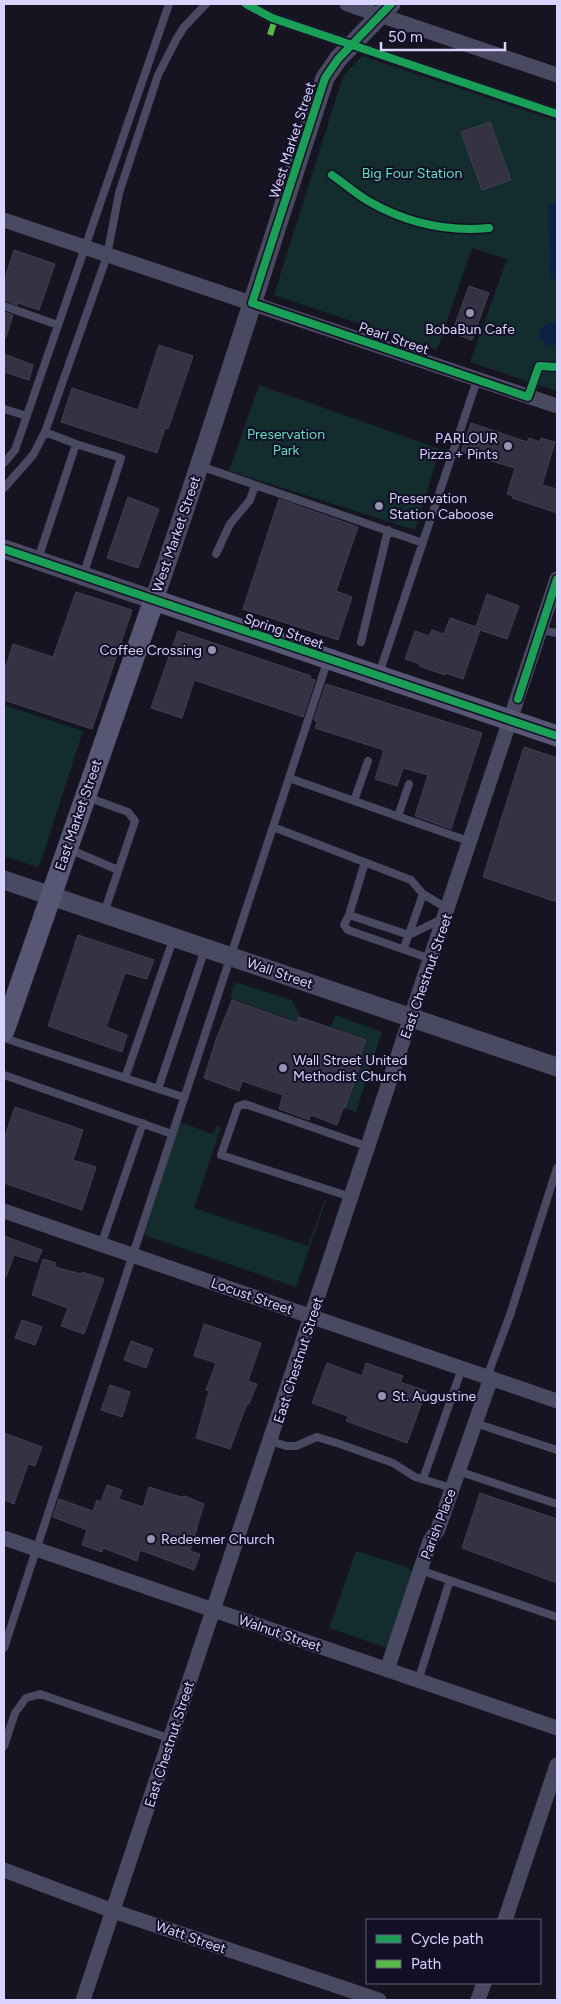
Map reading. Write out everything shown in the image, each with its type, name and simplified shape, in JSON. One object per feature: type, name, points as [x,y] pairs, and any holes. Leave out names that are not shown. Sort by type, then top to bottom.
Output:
[{"type":"main road","name":"Spring Street","points":[[154,600],[557,736]]},
{"type":"main road","name":"East Market Street","points":[[4,1031],[154,600]]},
{"type":"street","points":[[246,4],[272,18],[557,114]]},
{"type":"street","points":[[347,4],[385,9],[557,75]]},
{"type":"street","name":"West Market Street","points":[[154,600],[200,466],[325,78],[338,59],[385,9]]},
{"type":"street","name":"Pearl Street","points":[[4,220],[557,406]]},
{"type":"street","points":[[528,397],[539,366],[557,367]]},
{"type":"street","name":"Spring Street","points":[[4,549],[154,600]]},
{"type":"street","name":"East Chestnut Street","points":[[83,2000],[556,585]]},
{"type":"street","name":"Wall Street","points":[[4,880],[557,1066]]},
{"type":"street","name":"Locust Street","points":[[4,1211],[557,1401]]},
{"type":"street","name":"Parish Place","points":[[387,1670],[430,1541],[438,1529],[489,1378]]},
{"type":"street","name":"Walnut Street","points":[[4,1538],[557,1728]]},
{"type":"street","points":[[505,1919],[557,1765]]},
{"type":"street","name":"Watt Street","points":[[4,1870],[113,1910],[380,2000]]},
{"type":"street","points":[[478,2000],[484,1984]]},
{"type":"lane","points":[[4,463],[15,450],[169,4]]},
{"type":"lane","points":[[4,488],[33,456],[45,432],[107,256],[119,192],[158,75],[176,38],[206,4]]},
{"type":"lane","points":[[4,306],[58,325]]},
{"type":"lane","points":[[378,676],[477,380]]},
{"type":"lane","points":[[4,408],[26,416]]},
{"type":"lane","points":[[45,432],[121,458],[83,576]]},
{"type":"lane","points":[[38,561],[76,444]]},
{"type":"lane","points":[[200,466],[423,543]]},
{"type":"lane","points":[[216,554],[230,524],[250,500],[255,485]]},
{"type":"lane","points":[[362,642],[388,530]]},
{"type":"lane","points":[[540,630],[557,633]]},
{"type":"lane","points":[[4,1648],[328,659]]},
{"type":"lane","points":[[354,801],[368,761]]},
{"type":"lane","points":[[289,778],[471,842]]},
{"type":"lane","points":[[398,816],[409,784]]},
{"type":"lane","points":[[85,797],[128,812],[135,821],[104,913]]},
{"type":"lane","points":[[273,827],[411,880],[423,894],[447,913],[409,935],[349,915]]},
{"type":"lane","points":[[67,848],[118,870]]},
{"type":"lane","points":[[365,862],[349,915],[344,925],[348,930],[431,959]]},
{"type":"lane","points":[[404,948],[423,894]]},
{"type":"lane","points":[[125,1078],[174,937]]},
{"type":"lane","points":[[158,1089],[205,948]]},
{"type":"lane","points":[[4,1038],[184,1098]]},
{"type":"lane","points":[[4,1075],[172,1134]]},
{"type":"lane","points":[[351,1198],[221,1155],[238,1106],[245,1104],[369,1148]]},
{"type":"lane","points":[[102,1244],[143,1124]]},
{"type":"lane","points":[[489,1378],[557,1168]]},
{"type":"lane","points":[[423,1479],[462,1368]]},
{"type":"lane","points":[[475,1423],[557,1450]]},
{"type":"lane","points":[[271,1441],[286,1446],[296,1446],[317,1438],[393,1463],[415,1477],[452,1488]]},
{"type":"lane","points":[[458,1471],[557,1504]]},
{"type":"lane","points":[[420,1570],[557,1617]]},
{"type":"lane","points":[[418,1681],[450,1580]]},
{"type":"lane","points":[[4,1746],[15,1713],[26,1698],[40,1694],[171,1739]]},
{"type":"green space","name":"Big Four Station","points":[[362,56],[557,121],[557,391],[470,362],[507,259],[472,248],[437,350],[274,295],[343,76]]},
{"type":"green space","name":"Preservation Park","points":[[259,385],[440,449],[415,530],[229,471]]},
{"type":"green space","points":[[4,705],[83,731],[40,864],[37,867],[4,856]]},
{"type":"green space","points":[[235,982],[292,1000],[300,1016],[297,1022],[230,998]]},
{"type":"green space","points":[[335,1015],[382,1032],[356,1112],[346,1108],[367,1040],[331,1027]]},
{"type":"green space","points":[[179,1122],[213,1134],[217,1125],[221,1127],[194,1208],[308,1246],[326,1200],[296,1287],[144,1235]]},
{"type":"green space","points":[[356,1551],[407,1567],[415,1573],[390,1649],[329,1628]]},
{"type":"water","points":[[548,204],[557,204],[557,279],[550,279]]},
{"type":"water","points":[[549,322],[557,323],[557,344],[551,346],[546,345],[539,337],[541,328]]},
{"type":"building","points":[[490,122],[511,180],[482,190],[461,132]]},
{"type":"building","points":[[14,250],[55,264],[39,310],[4,300],[4,281]]},
{"type":"building","name":"BobaBun Cafe","points":[[469,286],[489,293],[472,340],[452,333]]},
{"type":"building","points":[[4,312],[13,315],[6,337],[4,337]]},
{"type":"building","points":[[159,345],[193,356],[168,429],[165,428],[157,453],[61,422],[72,388],[138,410]]},
{"type":"building","points":[[4,354],[33,365],[29,380],[4,372]]},
{"type":"building","name":"PARLOUR Pizza + Pints","points":[[471,423],[527,442],[529,438],[540,442],[541,438],[555,442],[542,485],[557,489],[557,513],[512,498],[513,496],[507,494],[515,468],[461,452]]},
{"type":"building","points":[[128,497],[159,509],[138,568],[107,558]]},
{"type":"building","points":[[279,499],[358,527],[336,591],[352,597],[338,640],[243,609]]},
{"type":"building","points":[[76,592],[132,610],[92,729],[4,700],[4,672],[13,644],[53,657]]},
{"type":"building","points":[[487,594],[519,606],[507,639],[480,630],[463,679],[446,673],[445,675],[405,659],[415,631],[429,636],[432,630],[444,634],[450,618],[476,627]]},
{"type":"building","points":[[178,631],[311,676],[310,679],[315,680],[303,717],[194,680],[182,718],[151,708]]},
{"type":"building","points":[[326,684],[482,733],[451,829],[415,816],[428,775],[403,768],[397,786],[375,779],[384,750],[315,728],[317,721],[314,720]]},
{"type":"building","points":[[524,747],[557,758],[557,902],[483,877]]},
{"type":"building","points":[[78,935],[154,960],[147,979],[125,973],[106,1027],[127,1035],[122,1052],[48,1026]]},
{"type":"building","name":"Wall Street United Methodist Church","points":[[232,1000],[297,1023],[299,1017],[366,1040],[361,1056],[363,1057],[337,1125],[311,1115],[309,1120],[279,1109],[283,1095],[242,1081],[239,1091],[204,1078],[216,1040]]},
{"type":"building","points":[[15,1107],[83,1130],[73,1160],[96,1167],[82,1210],[4,1183],[4,1139]]},
{"type":"building","points":[[4,1236],[42,1250],[37,1262],[14,1255],[6,1277],[4,1277]]},
{"type":"building","points":[[43,1259],[56,1263],[55,1267],[81,1274],[82,1272],[104,1279],[84,1334],[61,1326],[68,1308],[32,1295]]},
{"type":"building","points":[[22,1320],[42,1327],[35,1345],[15,1338]]},
{"type":"building","points":[[204,1324],[261,1343],[248,1381],[257,1384],[249,1404],[247,1404],[230,1449],[196,1438],[209,1391],[206,1390],[216,1363],[194,1356]]},
{"type":"building","points":[[131,1341],[153,1349],[146,1368],[124,1360]]},
{"type":"building","points":[[327,1363],[362,1376],[366,1363],[403,1376],[400,1382],[426,1391],[407,1443],[346,1421],[348,1416],[312,1403]]},
{"type":"building","points":[[110,1385],[130,1392],[122,1417],[101,1410]]},
{"type":"building","points":[[4,1433],[42,1447],[35,1466],[28,1464],[14,1504],[4,1500]]},
{"type":"building","points":[[107,1485],[122,1490],[119,1499],[143,1507],[149,1487],[181,1497],[185,1496],[204,1504],[190,1551],[200,1554],[194,1570],[140,1550],[137,1561],[103,1548],[102,1552],[82,1545],[87,1530],[53,1517],[59,1499],[93,1511],[97,1500],[101,1502]]},
{"type":"building","points":[[480,1493],[557,1519],[557,1583],[462,1548]]},
{"type":"marked path","points":[[270,35],[275,19]]},
{"type":"cycle path","points":[[246,4],[272,18],[557,114]]},
{"type":"cycle path","points":[[391,4],[338,59],[325,78],[252,303],[528,397],[539,366],[557,367]]},
{"type":"cycle path","points":[[332,175],[370,202],[413,221],[458,229],[489,228]]},
{"type":"cycle path","points":[[4,549],[557,736]]},
{"type":"cycle path","points":[[518,699],[557,579]]},
{"type":"place","name":"BobaBun Cafe","points":[[470,313]]},
{"type":"place","name":"PARLOUR Pizza + Pints","points":[[508,446]]},
{"type":"place","name":"Preservation Station Caboose","points":[[379,506]]},
{"type":"place","name":"Coffee Crossing","points":[[212,650]]},
{"type":"place","name":"Wall Street United Methodist Church","points":[[283,1068]]},
{"type":"place","name":"St. Augustine","points":[[382,1396]]},
{"type":"place","name":"Redeemer Church","points":[[151,1539]]}]
